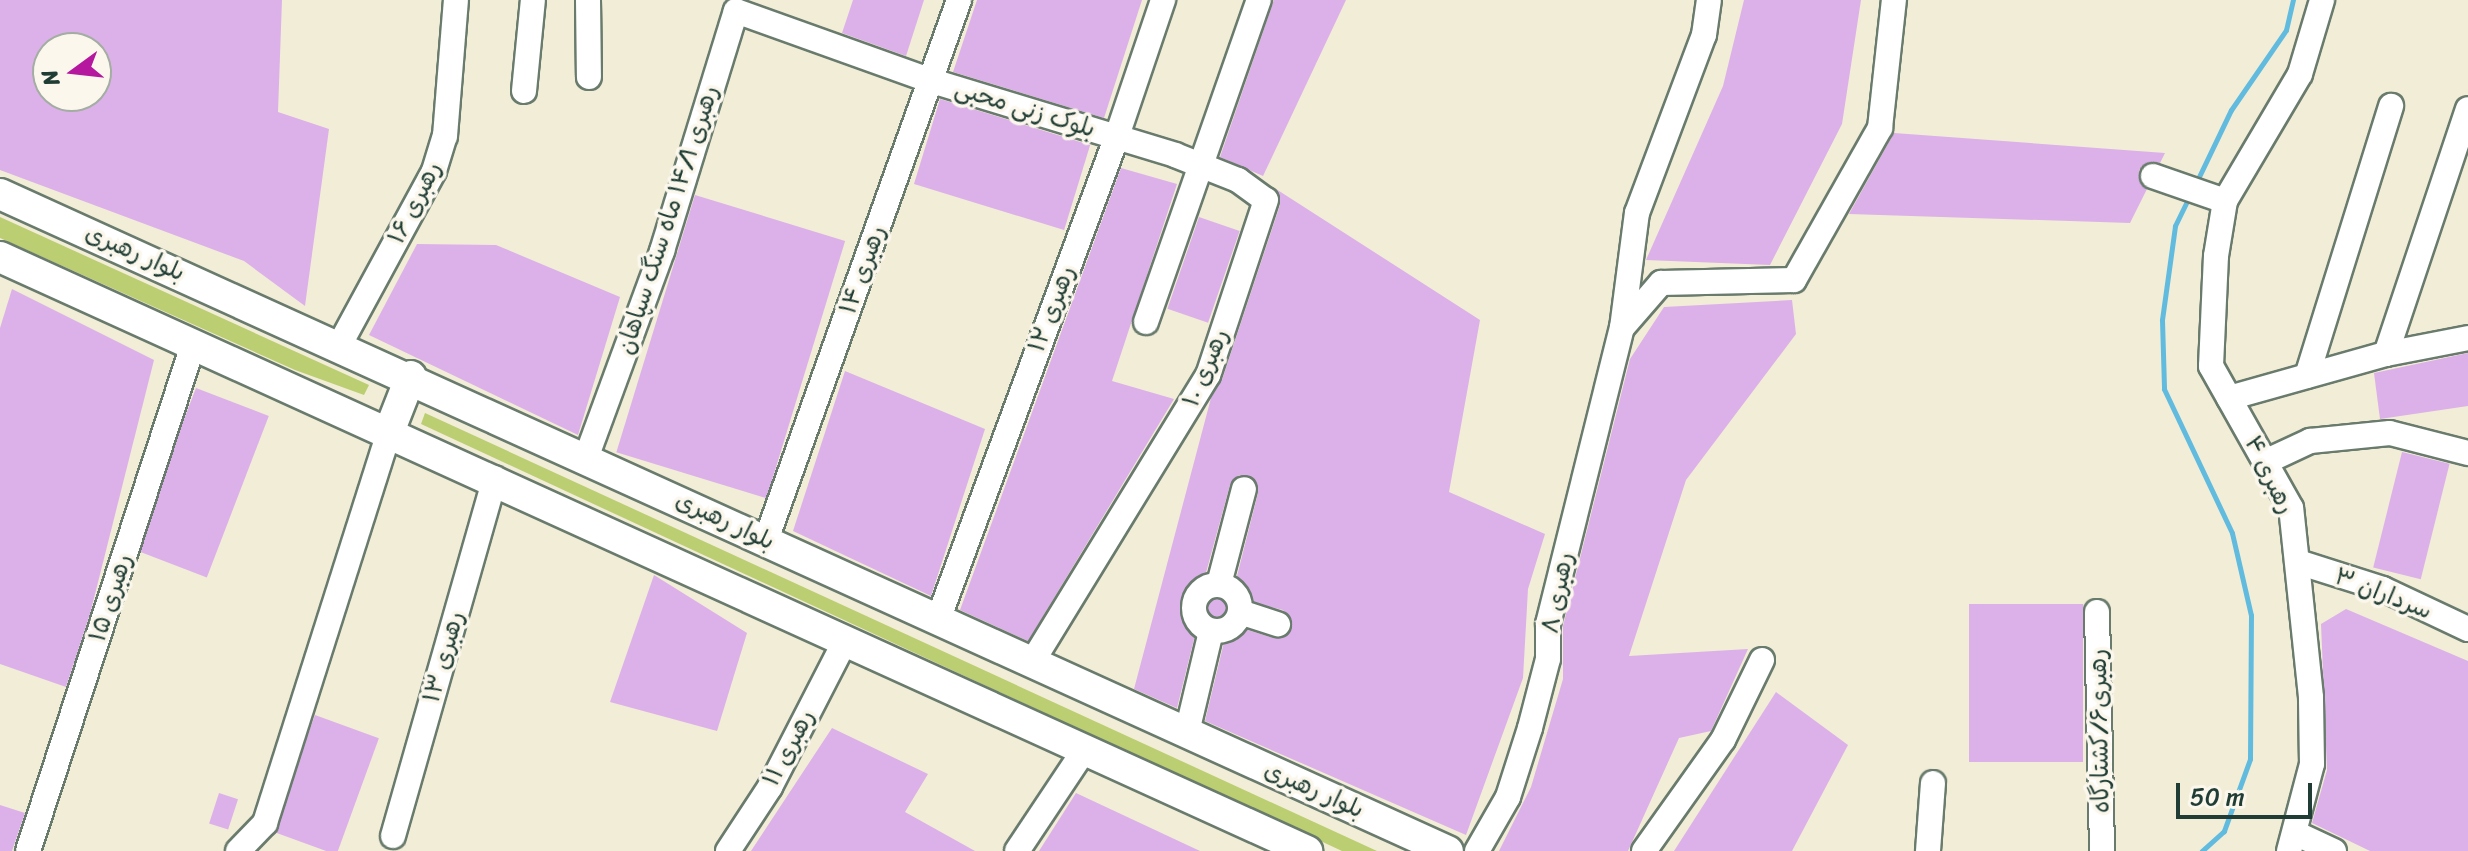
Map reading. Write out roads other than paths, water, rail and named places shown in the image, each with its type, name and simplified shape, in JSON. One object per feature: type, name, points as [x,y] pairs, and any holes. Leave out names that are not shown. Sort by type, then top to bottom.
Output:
[{"type":"main road","name":"بلوار رهبری","points":[[0,194],[411,376],[1448,851]]},
{"type":"main road","points":[[1,261],[495,478],[844,643],[1307,851]]},
{"type":"main road","points":[[389,432],[411,376]]},
{"type":"street","name":"رهبری ۱۶","points":[[339,346],[434,171],[445,136],[456,0]]},
{"type":"street","points":[[524,91],[533,0]]},
{"type":"street","points":[[588,0],[589,77]]},
{"type":"street","name":"رهبری ۱۴","points":[[766,540],[959,0]]},
{"type":"street","name":"رهبری ۱۲","points":[[939,617],[1117,136],[1163,0]]},
{"type":"street","points":[[1146,322],[1259,0]]},
{"type":"street","name":"رهبری ۸","points":[[1477,851],[1508,797],[1530,728],[1548,659],[1548,624],[1622,328],[1637,213],[1704,35],[1709,0]]},
{"type":"street","points":[[1622,328],[1661,283],[1794,280],[1880,128],[1894,0]]},
{"type":"street","points":[[2163,178],[2215,197],[2300,74],[2322,0]]},
{"type":"street","name":"رهبری ۱۴/۱ ماه سنگ سپاهان","points":[[586,458],[662,251],[736,11],[770,11],[932,81]]},
{"type":"street","name":"بلوک زنی محبی","points":[[932,81],[1117,136]]},
{"type":"street","points":[[2307,376],[2391,106]]},
{"type":"street","points":[[2386,354],[2468,109]]},
{"type":"street","name":"رهبری ۱۰","points":[[1033,661],[1208,375],[1266,200],[1238,180],[1117,136]]},
{"type":"street","name":"رهبری ۴","points":[[2215,197],[2211,366],[2291,508],[2298,562],[2312,764],[2292,842]]},
{"type":"street","points":[[2229,398],[2386,354],[2468,338]]},
{"type":"street","name":"رهبری ۱۵","points":[[28,851],[193,345]]},
{"type":"street","points":[[238,851],[265,823],[389,432]]},
{"type":"street","points":[[2265,462],[2310,441],[2390,433],[2468,453]]},
{"type":"street","name":"رهبری ۱۳","points":[[393,836],[495,478]]},
{"type":"street","points":[[1219,584],[1244,489]]},
{"type":"street","name":"سرداران ۳","points":[[2298,562],[2383,589],[2468,629]]},
{"type":"street","points":[[1211,631],[1232,626],[1240,612],[1234,592],[1219,584]]},
{"type":"street","points":[[1211,631],[1198,621],[1193,606],[1200,592],[1219,584]]},
{"type":"street","points":[[1240,612],[1278,624]]},
{"type":"street","name":"رهبری۶/کشتارگاه","points":[[2097,612],[2102,851]]},
{"type":"street","points":[[1187,732],[1211,631]]},
{"type":"street","name":"رهبری ۱۱","points":[[728,851],[770,787],[844,643]]},
{"type":"street","points":[[1644,851],[1723,740],[1762,660]]},
{"type":"street","points":[[1017,851],[1085,749]]},
{"type":"street","points":[[1928,851],[1933,783]]},
{"type":"street","points":[[2292,842],[2334,851]]},
{"type":"waterway","points":[[2195,185],[2231,110],[2286,30],[2293,0]]},
{"type":"waterway","points":[[2189,197],[2175,226],[2162,320],[2164,389],[2232,533],[2251,615],[2250,759],[2224,831],[2202,851]]}]
